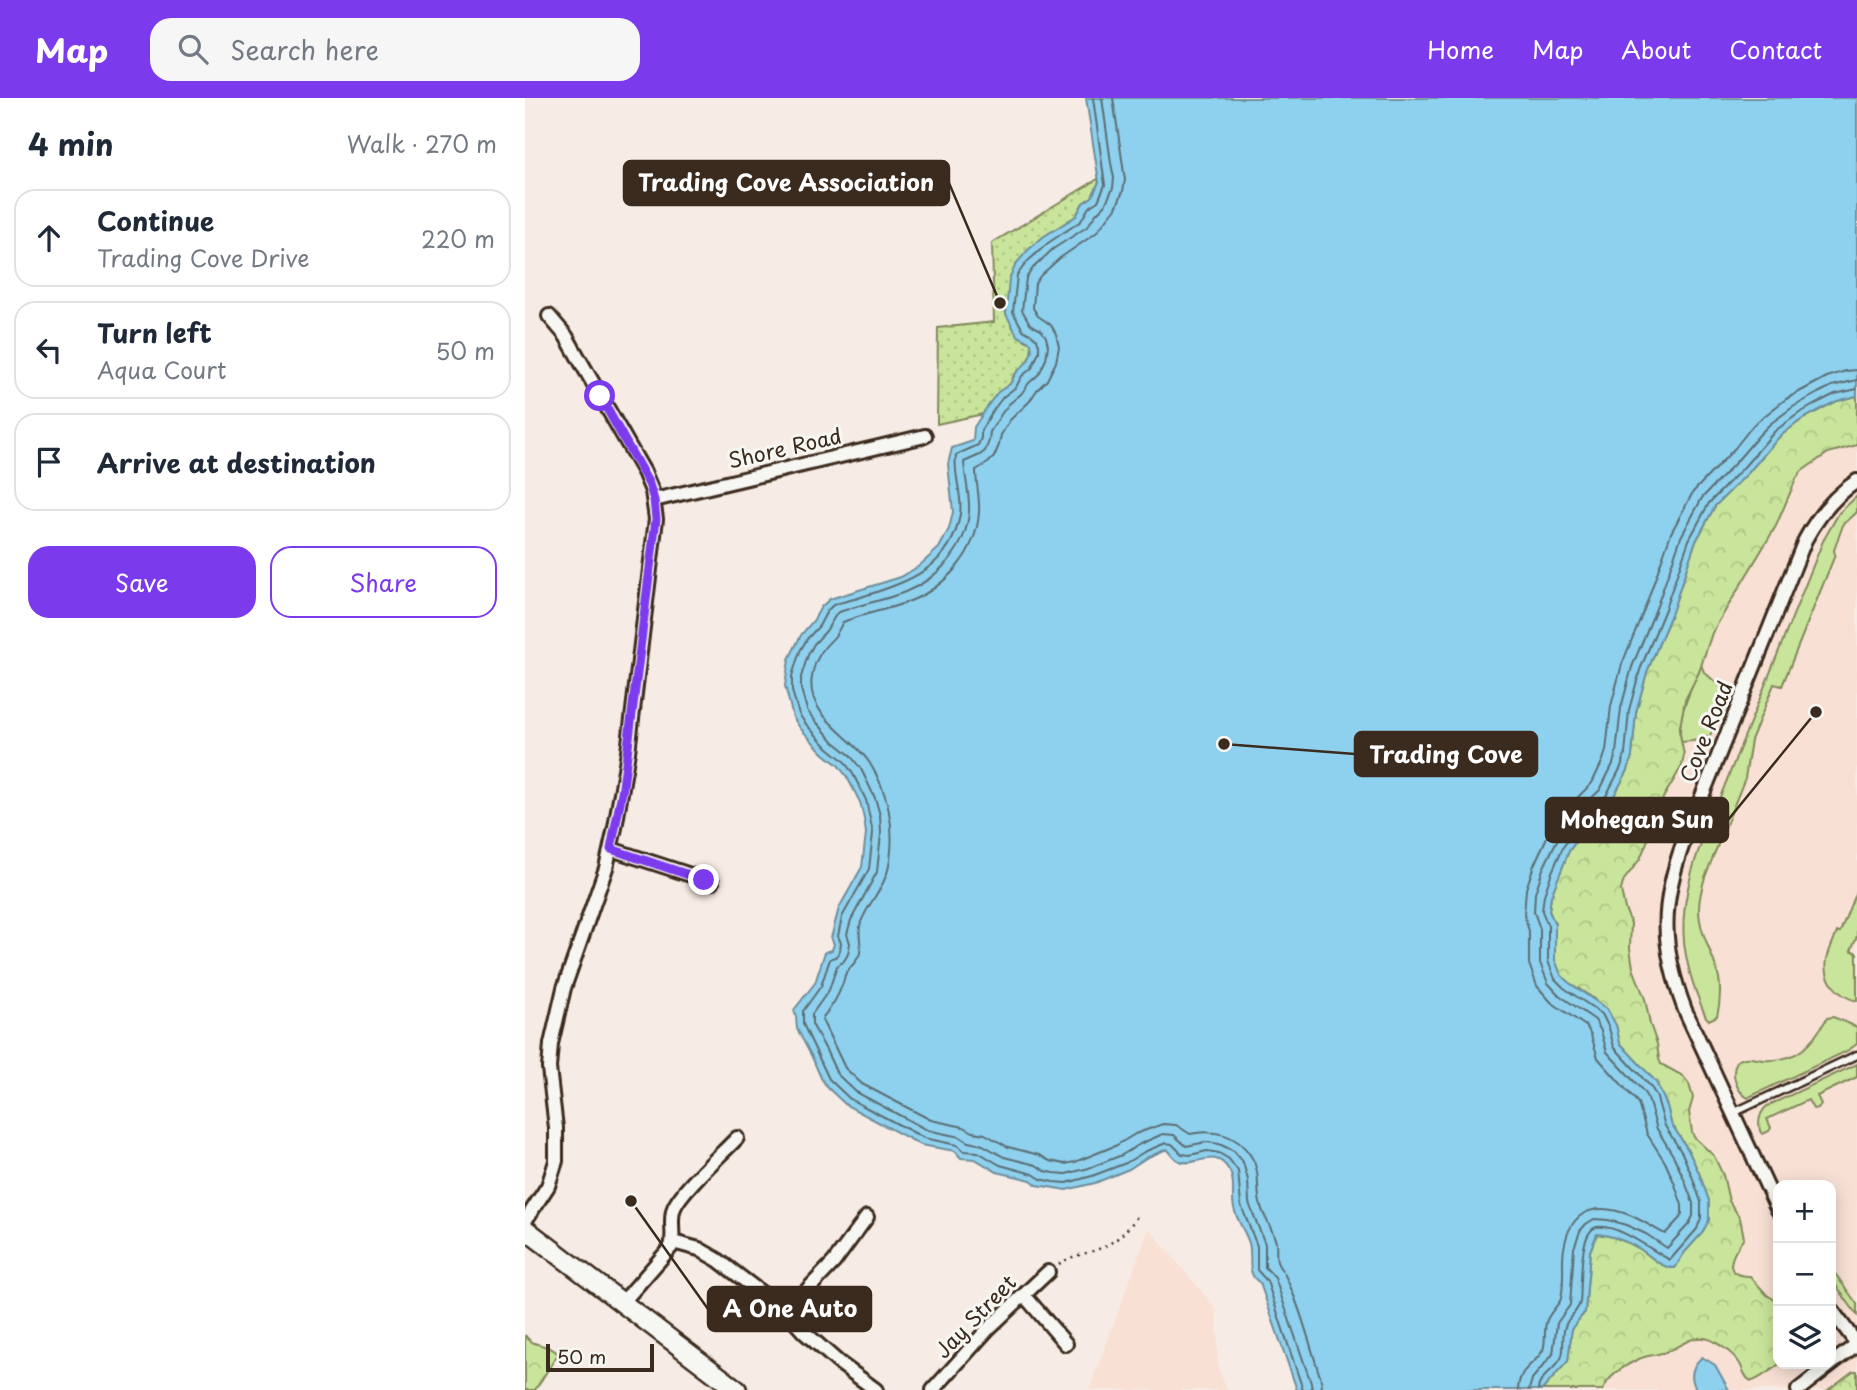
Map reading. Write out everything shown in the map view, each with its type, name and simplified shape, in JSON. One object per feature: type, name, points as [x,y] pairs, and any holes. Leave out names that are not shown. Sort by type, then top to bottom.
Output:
[{"type":"main road","points":[[525,1228],[737,1390]]},
{"type":"street","points":[[525,1221],[548,1186],[556,1161],[557,1129],[549,1068],[551,1044],[569,971],[611,849],[623,787],[655,535],[654,500],[644,472],[566,336],[549,316]]},
{"type":"street","name":"Shore Road","points":[[654,500],[925,436]]},
{"type":"street","name":"Cove Road","points":[[1773,1199],[1685,1010],[1671,971],[1666,919],[1669,892],[1675,864],[1801,550],[1823,511],[1857,481]]},
{"type":"street","points":[[611,849],[712,882]]},
{"type":"street","points":[[622,1303],[669,1251],[673,1242],[673,1213],[679,1199],[737,1138]]},
{"type":"street","points":[[786,1312],[834,1262],[867,1217]]},
{"type":"street","points":[[673,1242],[694,1247],[710,1255],[786,1312],[838,1362],[876,1390]]},
{"type":"street","name":"Jay Street","points":[[933,1390],[988,1329],[1048,1272]]},
{"type":"street","points":[[1024,1295],[1066,1344]]},
{"type":"street","points":[[1798,1390],[1857,1344],[1836,1316]]},
{"type":"lane","points":[[1733,1114],[1857,1055]]},
{"type":"path","points":[[1048,1272],[1072,1256],[1101,1248],[1115,1240],[1124,1234],[1139,1214]]},
{"type":"shaded area","points":[[1857,445],[1857,1390],[1603,1390],[1612,1376],[1641,1358],[1661,1354],[1685,1341],[1702,1337],[1733,1353],[1748,1379],[1757,1380],[1775,1369],[1836,1369],[1836,1180],[1773,1180],[1773,1299],[1750,1277],[1736,1274],[1731,1265],[1732,1255],[1743,1238],[1738,1213],[1729,1201],[1723,1175],[1714,1156],[1694,1137],[1689,1112],[1693,1098],[1683,1076],[1661,1064],[1659,1059],[1645,999],[1633,968],[1630,948],[1631,923],[1621,890],[1624,880],[1640,859],[1663,798],[1682,766],[1679,730],[1712,633],[1776,526],[1796,479],[1802,471],[1828,453]]},
{"type":"shaded area","points":[[1149,1228],[1217,1310],[1218,1367],[1227,1390],[1089,1390]]},
{"type":"green space","points":[[1098,179],[1092,197],[1083,203],[1076,216],[1043,237],[1016,264],[1006,313],[1017,335],[1032,344],[1026,364],[1014,375],[1010,384],[992,400],[983,414],[937,424],[938,328],[994,322],[992,243]]},
{"type":"green space","points":[[1857,396],[1857,445],[1828,453],[1802,471],[1776,526],[1712,633],[1699,672],[1685,700],[1679,730],[1684,755],[1682,766],[1663,798],[1640,859],[1624,880],[1621,890],[1631,923],[1630,948],[1633,968],[1645,999],[1659,1059],[1661,1064],[1683,1076],[1689,1084],[1693,1098],[1689,1112],[1692,1132],[1714,1156],[1723,1175],[1729,1201],[1740,1218],[1744,1238],[1733,1257],[1732,1268],[1740,1275],[1750,1276],[1773,1299],[1773,1368],[1752,1381],[1727,1350],[1711,1340],[1699,1338],[1666,1352],[1634,1361],[1613,1376],[1603,1390],[1542,1390],[1568,1361],[1572,1327],[1585,1312],[1590,1251],[1597,1234],[1625,1241],[1661,1264],[1675,1268],[1684,1253],[1703,1232],[1709,1201],[1688,1150],[1671,1123],[1656,1082],[1620,1043],[1616,1025],[1593,998],[1561,975],[1555,960],[1555,924],[1549,911],[1551,896],[1569,851],[1592,820],[1611,801],[1628,770],[1636,712],[1647,672],[1672,612],[1695,543],[1715,506],[1779,437],[1801,420],[1837,401]]},
{"type":"green space","points":[[1857,496],[1857,512],[1843,525],[1834,550],[1835,555],[1782,686],[1774,684],[1751,740],[1745,778],[1704,881],[1700,918],[1717,969],[1720,988],[1717,1016],[1709,1020],[1697,995],[1686,955],[1684,917],[1691,875],[1823,541],[1839,513]]},
{"type":"green space","points":[[1701,665],[1704,672],[1722,688],[1721,705],[1710,736],[1681,742],[1683,712]]},
{"type":"green space","points":[[1856,891],[1857,936],[1851,950],[1857,953],[1857,1001],[1833,986],[1826,967],[1830,949],[1837,932],[1840,932]]},
{"type":"green space","points":[[1833,1017],[1857,1027],[1857,1044],[1748,1098],[1740,1091],[1734,1076],[1737,1061],[1747,1058],[1776,1060],[1795,1054],[1816,1036],[1827,1018]]},
{"type":"green space","points":[[1857,1064],[1857,1077],[1817,1096],[1821,1104],[1818,1108],[1813,1109],[1808,1100],[1767,1119],[1771,1128],[1763,1134],[1760,1131],[1760,1118],[1767,1106]]},
{"type":"green space","points":[[1836,1275],[1857,1304],[1857,1315],[1836,1286]]},
{"type":"green space","points":[[525,1335],[532,1342],[558,1354],[535,1390],[525,1390]]},
{"type":"green space","points":[[1853,1371],[1857,1371],[1857,1390],[1828,1390]]},
{"type":"water","points":[[1086,98],[1857,98],[1857,396],[1825,407],[1801,420],[1779,437],[1715,506],[1695,543],[1672,612],[1647,672],[1636,712],[1628,770],[1611,801],[1592,820],[1569,851],[1551,896],[1549,911],[1555,924],[1555,960],[1561,975],[1607,1009],[1616,1025],[1620,1043],[1656,1082],[1671,1123],[1699,1173],[1709,1201],[1709,1220],[1675,1268],[1661,1264],[1625,1241],[1597,1234],[1590,1251],[1585,1312],[1572,1328],[1568,1361],[1542,1390],[1297,1390],[1260,1283],[1251,1270],[1249,1243],[1235,1213],[1232,1179],[1224,1163],[1212,1158],[1192,1162],[1179,1161],[1167,1149],[1095,1183],[1066,1190],[1037,1185],[1031,1180],[997,1172],[975,1159],[961,1158],[955,1151],[921,1145],[846,1105],[821,1078],[797,1029],[794,1010],[815,983],[825,952],[832,950],[834,944],[831,938],[839,908],[862,867],[866,833],[860,802],[847,777],[800,728],[793,717],[785,686],[789,659],[801,635],[830,599],[901,577],[919,566],[939,548],[949,529],[953,512],[948,464],[952,448],[973,441],[974,427],[989,404],[998,392],[1010,384],[1028,361],[1032,351],[1031,343],[1017,335],[1006,314],[1009,279],[1016,264],[1027,251],[1076,216],[1083,203],[1092,197],[1099,182]]},
{"type":"water","points":[[1702,1357],[1715,1365],[1729,1390],[1697,1390],[1692,1373]]},
{"type":"place","name":"Trading Cove Association","points":[[1000,303]]},
{"type":"place","name":"Mohegan Sun","points":[[1816,712]]},
{"type":"place","name":"Trading Cove","points":[[1224,744]]},
{"type":"place","name":"A One Auto","points":[[631,1201]]},
{"type":"route","points":[[600,396],[644,472],[654,500],[656,519],[623,787],[611,849],[704,880]]}]
